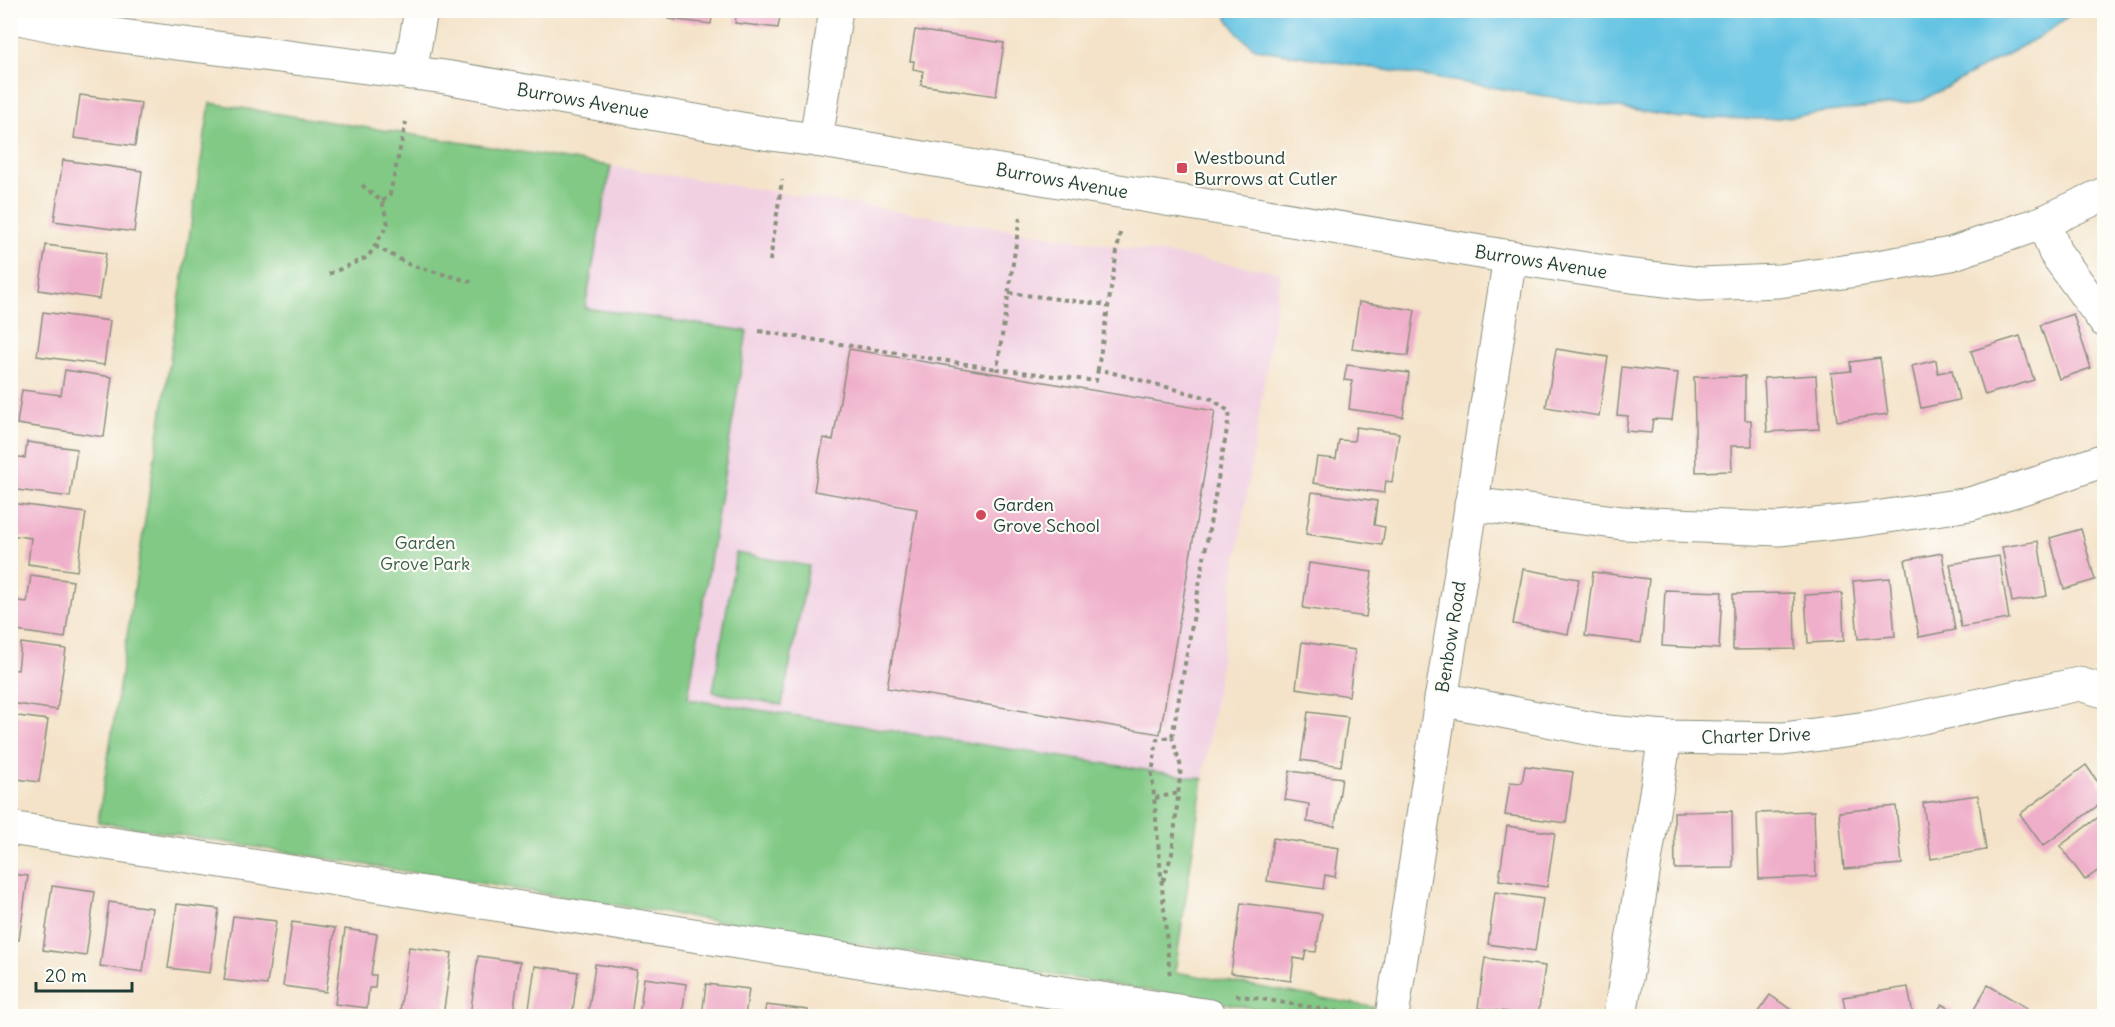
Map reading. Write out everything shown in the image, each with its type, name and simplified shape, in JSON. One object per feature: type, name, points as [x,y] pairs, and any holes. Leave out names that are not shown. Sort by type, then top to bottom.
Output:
[{"type":"street","points":[[410,73],[421,10]]},
{"type":"street","points":[[816,140],[836,10]]},
{"type":"street","name":"Burrows Avenue","points":[[10,15],[97,32],[445,77],[759,132],[1510,257],[1700,284],[1779,281],[1951,254],[2044,222],[2104,194]]},
{"type":"street","points":[[2044,222],[2055,252],[2104,320]]},
{"type":"street","name":"Benbow Road","points":[[1392,1017],[1510,257]]},
{"type":"street","points":[[1472,504],[1623,523],[1779,529],[1970,504],[2048,480],[2104,459]]},
{"type":"street","name":"Charter Drive","points":[[1441,699],[1608,732],[1665,737],[1783,739],[1875,727],[2079,684],[2104,691]]},
{"type":"street","points":[[1620,1017],[1665,737]]},
{"type":"street","points":[[10,828],[1218,1005]]},
{"type":"path","points":[[382,202],[390,194],[406,122]]},
{"type":"path","points":[[770,261],[782,180]]},
{"type":"path","points":[[329,274],[368,256],[388,224],[382,202],[362,185]]},
{"type":"path","points":[[997,369],[1020,217]]},
{"type":"path","points":[[759,331],[997,369],[1096,381],[1120,233]]},
{"type":"path","points":[[375,246],[410,265],[472,282]]},
{"type":"path","points":[[1009,292],[1108,305]]},
{"type":"path","points":[[1098,369],[1212,399],[1230,412],[1172,736],[1181,767],[1173,854],[1162,884]]},
{"type":"path","points":[[1170,984],[1152,774],[1157,740],[1172,736]]},
{"type":"path","points":[[1155,798],[1179,793]]},
{"type":"path","points":[[1218,1005],[1353,1014]]},
{"type":"shaded area","name":"Garden Grove School","points":[[611,166],[1281,272],[1203,779],[688,699],[747,331],[585,308]]},
{"type":"green space","name":"Garden Grove Park","points":[[210,103],[611,166],[585,308],[747,331],[688,699],[1203,779],[1175,972],[1373,1007],[1371,1016],[1298,1016],[98,822]]},
{"type":"green space","points":[[736,553],[809,566],[782,705],[713,692]]},
{"type":"water","points":[[1227,10],[2073,11],[2046,33],[1921,101],[1769,119],[1681,118],[1256,49],[1239,35],[1227,18]]},
{"type":"building","points":[[669,10],[713,10],[711,24],[668,19]]},
{"type":"building","points":[[737,10],[781,10],[778,28],[735,23]]},
{"type":"building","points":[[915,30],[1004,43],[996,96],[921,85],[923,71],[913,69],[914,61],[910,61]]},
{"type":"building","points":[[80,95],[141,103],[135,146],[74,138]]},
{"type":"building","points":[[63,160],[142,171],[134,232],[54,221]]},
{"type":"building","points":[[46,245],[106,253],[99,299],[39,290]]},
{"type":"building","points":[[1359,302],[1415,310],[1408,356],[1352,349]]},
{"type":"building","points":[[43,312],[110,321],[104,365],[37,356]]},
{"type":"building","points":[[2073,314],[2091,368],[2059,379],[2040,325]]},
{"type":"building","points":[[2020,336],[2034,380],[1985,395],[1971,351]]},
{"type":"building","name":"Garden Grove School","points":[[849,349],[1215,411],[1160,734],[887,688],[917,509],[814,491],[823,438],[833,440]]},
{"type":"building","points":[[1556,349],[1608,357],[1599,416],[1546,407]]},
{"type":"building","points":[[1880,358],[1888,414],[1837,421],[1831,373],[1851,371],[1850,362]]},
{"type":"building","points":[[1936,360],[1938,373],[1952,370],[1959,400],[1921,408],[1912,366]]},
{"type":"building","points":[[1347,365],[1409,373],[1403,417],[1349,409],[1352,381],[1344,380]]},
{"type":"building","points":[[1622,367],[1678,373],[1672,420],[1653,419],[1651,433],[1626,431],[1628,416],[1617,415]]},
{"type":"building","points":[[65,370],[112,377],[104,437],[17,424],[22,390],[61,395]]},
{"type":"building","points":[[1816,375],[1819,429],[1767,432],[1764,378]]},
{"type":"building","points":[[1745,376],[1745,420],[1751,420],[1752,446],[1731,446],[1732,471],[1696,472],[1694,377]]},
{"type":"building","points":[[1356,427],[1399,433],[1392,482],[1386,481],[1384,493],[1313,483],[1317,457],[1336,459],[1339,440],[1354,441]]},
{"type":"building","points":[[27,442],[77,449],[70,497],[10,489],[12,456],[25,458]]},
{"type":"building","points":[[1312,492],[1377,501],[1374,525],[1385,527],[1382,545],[1306,534]]},
{"type":"building","points":[[10,503],[86,513],[77,571],[28,564],[31,538],[10,535]]},
{"type":"building","points":[[2081,529],[2095,580],[2064,589],[2050,538]]},
{"type":"building","points":[[2038,541],[2047,596],[2012,602],[2002,547]]},
{"type":"building","points":[[1942,553],[1955,630],[1919,637],[1905,560]]},
{"type":"building","points":[[1999,556],[2009,619],[1961,627],[1950,564]]},
{"type":"building","points":[[1309,563],[1372,572],[1366,617],[1303,608]]},
{"type":"building","points":[[1523,569],[1579,579],[1568,634],[1513,624]]},
{"type":"building","points":[[1593,572],[1649,579],[1641,643],[1585,636]]},
{"type":"building","points":[[31,575],[73,581],[65,638],[10,630],[10,600],[27,602]]},
{"type":"building","points":[[1890,578],[1895,636],[1858,639],[1853,581]]},
{"type":"building","points":[[1665,590],[1722,592],[1719,649],[1662,646]]},
{"type":"building","points":[[1794,593],[1795,649],[1733,650],[1733,594]]},
{"type":"building","points":[[1842,593],[1844,641],[1808,643],[1805,595]]},
{"type":"building","points":[[1302,642],[1355,650],[1349,696],[1296,688]]},
{"type":"building","points":[[21,643],[66,649],[57,710],[10,703],[10,669],[18,670]]},
{"type":"building","points":[[1308,712],[1348,717],[1341,766],[1301,760]]},
{"type":"building","points":[[10,715],[48,720],[39,782],[10,778]]},
{"type":"building","points":[[2086,765],[2104,791],[2104,801],[2043,846],[2020,814]]},
{"type":"building","points":[[1525,766],[1573,772],[1566,823],[1505,815],[1510,782],[1522,783]]},
{"type":"building","points":[[1290,771],[1342,778],[1335,826],[1307,822],[1309,804],[1285,800]]},
{"type":"building","points":[[1978,795],[1986,850],[1931,859],[1923,803]]},
{"type":"building","points":[[1896,806],[1902,864],[1844,869],[1839,812]]},
{"type":"building","points":[[1732,811],[1733,868],[1675,869],[1674,812]]},
{"type":"building","points":[[1814,811],[1816,877],[1759,879],[1757,813]]},
{"type":"building","points":[[2104,813],[2104,866],[2085,880],[2060,846]]},
{"type":"building","points":[[1507,826],[1555,833],[1547,887],[1499,880]]},
{"type":"building","points":[[1273,838],[1339,848],[1335,877],[1325,875],[1323,889],[1267,881]]},
{"type":"building","points":[[10,874],[28,876],[19,940],[10,939]]},
{"type":"building","points":[[52,886],[95,892],[86,956],[43,950]]},
{"type":"building","points":[[1495,892],[1543,899],[1535,951],[1488,944]]},
{"type":"building","points":[[109,902],[152,908],[143,972],[100,966]]},
{"type":"building","points":[[1241,903],[1322,914],[1316,952],[1306,951],[1304,960],[1294,958],[1291,981],[1231,973]]},
{"type":"building","points":[[177,904],[219,909],[210,973],[168,968]]},
{"type":"building","points":[[233,916],[276,921],[267,985],[224,980]]},
{"type":"building","points":[[292,922],[335,928],[326,992],[283,986]]},
{"type":"building","points":[[345,929],[377,934],[371,975],[376,975],[375,988],[369,988],[367,1008],[335,1004]]},
{"type":"building","points":[[409,947],[452,953],[443,1016],[400,1011]]},
{"type":"building","points":[[478,956],[520,962],[513,1016],[470,1016]]},
{"type":"building","points":[[1485,958],[1545,966],[1538,1016],[1478,1008]]},
{"type":"building","points":[[595,964],[637,970],[631,1016],[588,1016]]},
{"type":"building","points":[[535,966],[578,972],[572,1016],[528,1016]]},
{"type":"building","points":[[644,978],[686,984],[682,1016],[639,1016]]},
{"type":"building","points":[[706,984],[749,989],[745,1016],[702,1016]]},
{"type":"building","points":[[1988,985],[2027,1008],[2022,1016],[1970,1016]]},
{"type":"building","points":[[1908,987],[1913,1016],[1846,1016],[1843,997]]},
{"type":"building","points":[[1770,995],[1800,1016],[1755,1016]]},
{"type":"building","points":[[1942,1004],[1963,1016],[1934,1016]]},
{"type":"building","points":[[766,1005],[808,1010],[808,1016],[764,1016]]},
{"type":"place","name":"Westbound Burrows at Cutler","points":[[1182,168]]},
{"type":"place","name":"Garden Grove School","points":[[981,515]]}]
